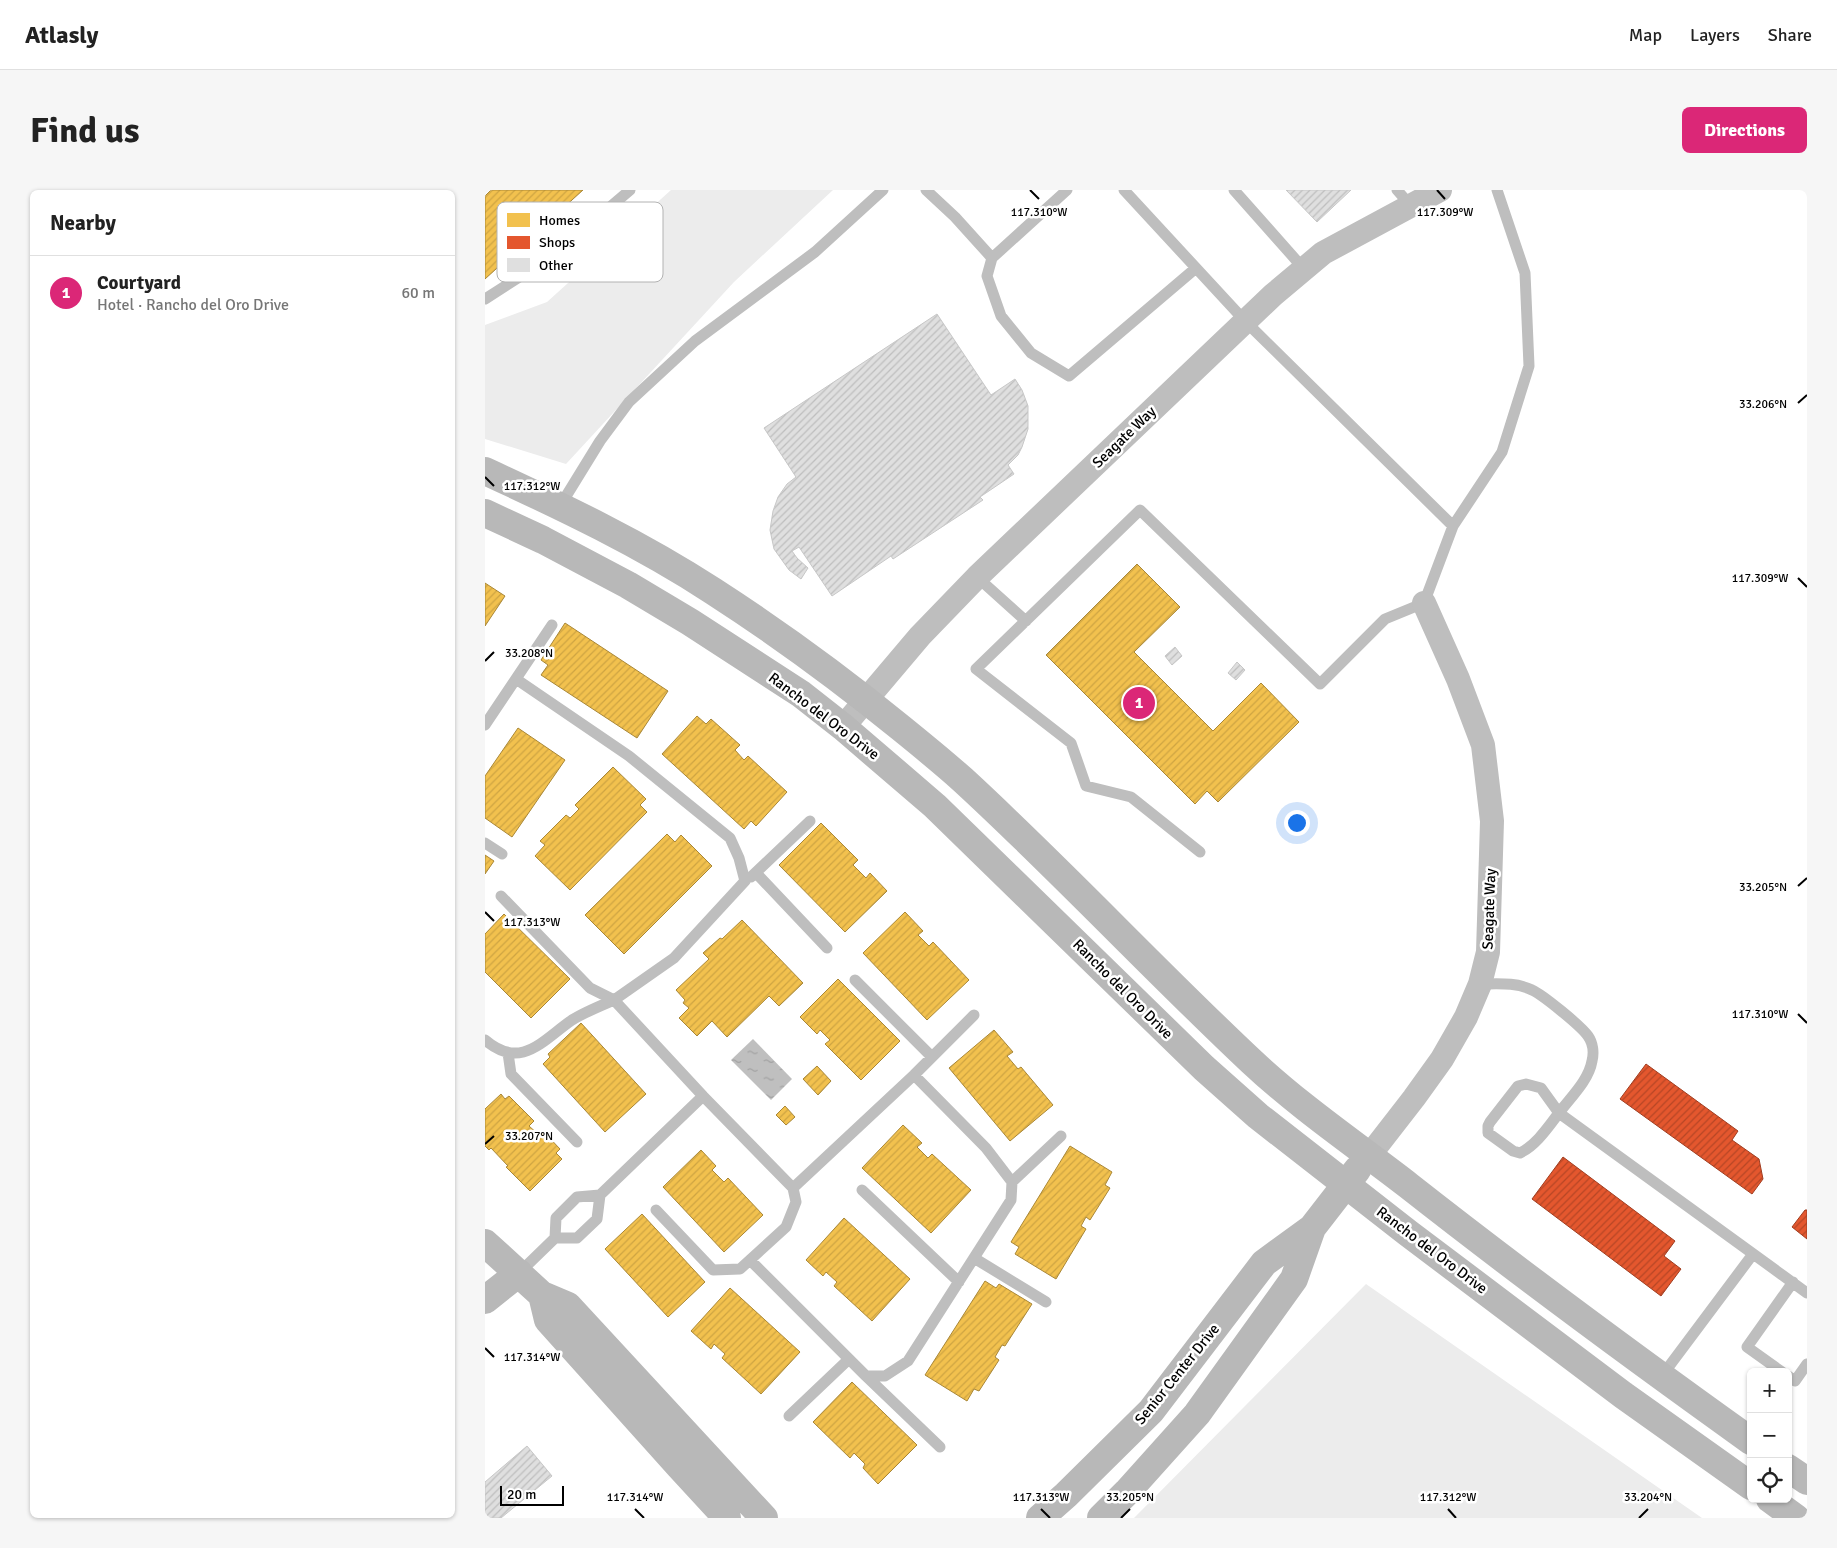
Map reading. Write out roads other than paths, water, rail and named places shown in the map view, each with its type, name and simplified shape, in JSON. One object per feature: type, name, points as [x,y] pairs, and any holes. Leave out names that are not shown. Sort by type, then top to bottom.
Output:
[{"type":"main road","points":[[485,471],[560,506],[647,552],[711,589],[822,665],[961,778],[1252,1062],[1319,1118],[1431,1204],[1661,1377],[1747,1438]]},
{"type":"main road","name":"Rancho del Oro Drive","points":[[485,513],[543,540],[629,585],[801,694],[843,727],[935,806],[1204,1068],[1258,1116],[1623,1395],[1747,1483]]},
{"type":"main road","name":"Seagate Way","points":[[1346,1185],[1369,1156]]},
{"type":"main road","name":"Senior Center Drive","points":[[1040,1518],[1151,1411],[1264,1263],[1311,1228],[1346,1185]]},
{"type":"main road","name":"Senior Center Drive","points":[[1101,1518],[1197,1414],[1294,1279],[1311,1228]]},
{"type":"main road","points":[[485,1243],[542,1295],[568,1306],[764,1518]]},
{"type":"main road","points":[[485,1300],[519,1273]]},
{"type":"main road","points":[[542,1295],[548,1320],[727,1518]]},
{"type":"main road","points":[[1792,1471],[1807,1481]]},
{"type":"main road","points":[[1775,1503],[1796,1518]]},
{"type":"street","name":"Seagate Way","points":[[843,727],[920,636],[977,577],[1245,321],[1323,253],[1404,198],[1440,190]]},
{"type":"street","name":"Seagate Way","points":[[1369,1156],[1442,1059],[1466,1017],[1480,984],[1488,952],[1492,821],[1483,745],[1458,679],[1424,604]]},
{"type":"lane","points":[[616,202],[630,190]]},
{"type":"lane","points":[[560,506],[600,441],[629,402],[695,341],[815,252],[883,190]]},
{"type":"lane","points":[[926,190],[955,217],[992,258]]},
{"type":"lane","points":[[1067,190],[992,258],[987,276],[1001,316],[1031,353],[1069,376],[1196,268]]},
{"type":"lane","points":[[1123,190],[1245,321],[1453,526]]},
{"type":"lane","points":[[1234,190],[1304,269]]},
{"type":"lane","points":[[1200,852],[1131,797],[1086,786],[1071,744],[975,669],[1140,510],[1320,684],[1385,619],[1424,604],[1453,526],[1502,452],[1529,366],[1525,272],[1497,190]]},
{"type":"lane","points":[[485,299],[511,282]]},
{"type":"lane","points":[[977,577],[1026,621]]},
{"type":"lane","points":[[485,725],[552,625]]},
{"type":"lane","points":[[516,679],[629,756],[730,838],[739,858],[745,881]]},
{"type":"lane","points":[[485,1040],[495,1049],[508,1053],[534,1049],[573,1019],[614,1000],[674,958],[745,881],[810,821]]},
{"type":"lane","points":[[485,843],[502,854]]},
{"type":"lane","points":[[755,872],[827,948]]},
{"type":"lane","points":[[501,896],[589,988],[614,1000],[703,1096],[793,1188],[796,1202],[786,1227],[751,1261],[740,1269],[713,1270],[656,1210]]},
{"type":"lane","points":[[855,980],[932,1057]]},
{"type":"lane","points":[[1480,984],[1511,984],[1533,990],[1588,1036],[1593,1046],[1592,1062],[1586,1078],[1559,1113],[1530,1148],[1520,1153],[1513,1151],[1488,1133],[1490,1122],[1519,1086],[1526,1084],[1541,1088],[1559,1113],[1807,1293]]},
{"type":"lane","points":[[793,1188],[914,1075],[974,1015]]},
{"type":"lane","points":[[508,1053],[511,1074],[577,1142]]},
{"type":"lane","points":[[866,1376],[885,1376],[908,1361],[1011,1200],[1012,1182],[986,1148],[914,1075]]},
{"type":"lane","points":[[519,1273],[555,1238],[556,1218],[577,1197],[600,1195],[703,1096]]},
{"type":"lane","points":[[1012,1182],[1061,1136]]},
{"type":"lane","points":[[862,1190],[959,1282]]},
{"type":"lane","points":[[555,1238],[577,1238],[597,1219],[600,1195]]},
{"type":"lane","points":[[1661,1377],[1753,1254]]},
{"type":"lane","points":[[974,1258],[1046,1302]]},
{"type":"lane","points":[[751,1261],[866,1376],[941,1447]]},
{"type":"lane","points":[[1776,1368],[1747,1347],[1793,1282]]},
{"type":"lane","points":[[789,1416],[849,1359]]},
{"type":"lane","points":[[1792,1378],[1807,1364]]},
{"type":"water","points":[[753,1039],[792,1079],[771,1100],[731,1060]]},
{"type":"place","name":"Courtyard","points":[[1139,703]]}]
